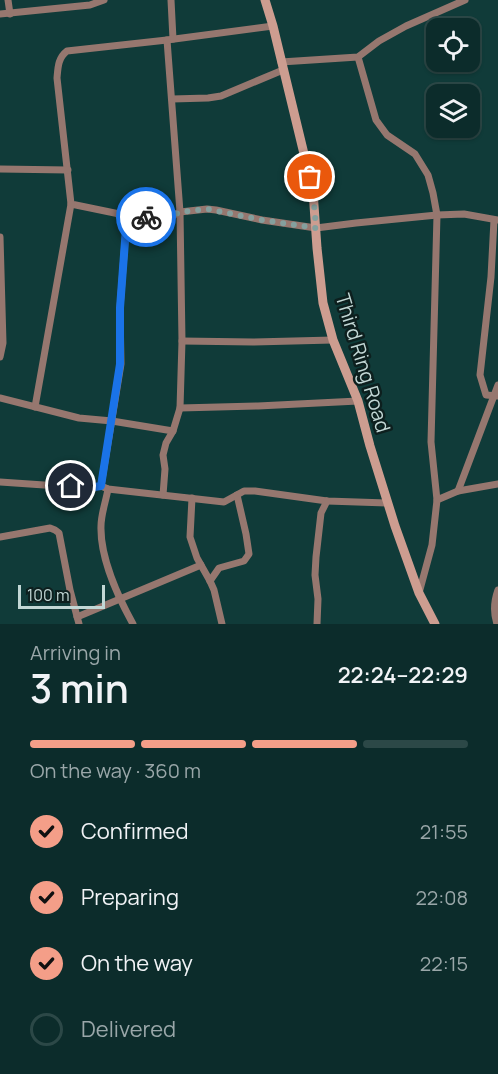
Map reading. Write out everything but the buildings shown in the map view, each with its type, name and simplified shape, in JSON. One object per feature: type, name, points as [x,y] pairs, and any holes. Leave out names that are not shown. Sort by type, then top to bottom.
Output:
[{"type":"street","points":[[8,0],[10,14]]},
{"type":"street","points":[[0,14],[90,5],[104,0]]},
{"type":"street","points":[[163,495],[165,469],[163,455],[180,408],[182,340],[180,212],[170,40],[171,0]]},
{"type":"street","name":"Third Ring Road","points":[[265,0],[313,191],[323,303],[333,340],[358,401],[387,503],[419,593],[435,624]]},
{"type":"street","points":[[172,99],[221,96],[282,66],[358,57],[379,41],[406,26],[465,0]]},
{"type":"street","points":[[35,407],[71,204],[57,78],[58,62],[62,55],[67,51],[273,26]]},
{"type":"street","points":[[358,57],[376,120],[387,135],[415,154],[428,175],[437,215],[431,442],[437,500],[432,545],[419,593]]},
{"type":"street","points":[[0,169],[68,170]]},
{"type":"street","points":[[71,204],[118,214],[166,219],[180,227]]},
{"type":"street","points":[[166,219],[180,212],[207,209],[316,228],[437,215],[464,214],[496,220],[480,375],[486,395],[496,396]]},
{"type":"street","points":[[118,214],[126,228]]},
{"type":"street","points":[[133,624],[119,599],[103,548],[101,525],[120,364],[120,308],[126,228],[134,216]]},
{"type":"street","points":[[0,237],[3,343],[0,357]]},
{"type":"street","points":[[182,340],[253,342],[333,340]]},
{"type":"street","points":[[458,491],[496,396],[498,385]]},
{"type":"street","points":[[0,398],[79,418],[173,431]]},
{"type":"street","points":[[180,408],[358,401]]},
{"type":"street","points":[[0,482],[105,488],[224,502],[244,491],[255,491],[327,501],[387,503]]},
{"type":"street","points":[[437,500],[458,491],[498,484]]},
{"type":"street","points":[[210,581],[219,568],[244,561],[249,554],[237,495]]},
{"type":"street","points":[[192,498],[190,537],[210,581],[222,624]]},
{"type":"street","points":[[317,624],[316,557],[321,513],[327,501]]},
{"type":"street","points":[[0,537],[50,528],[59,533],[78,621],[119,599],[201,565]]},
{"type":"street","points":[[497,624],[494,602],[498,590]]},
{"type":"way so far","points":[[146,217],[166,219],[180,212],[207,209],[316,228],[310,177]]},
{"type":"route","points":[[71,486],[88,488],[101,486],[120,364],[120,308],[126,228],[134,216],[146,217]]}]
